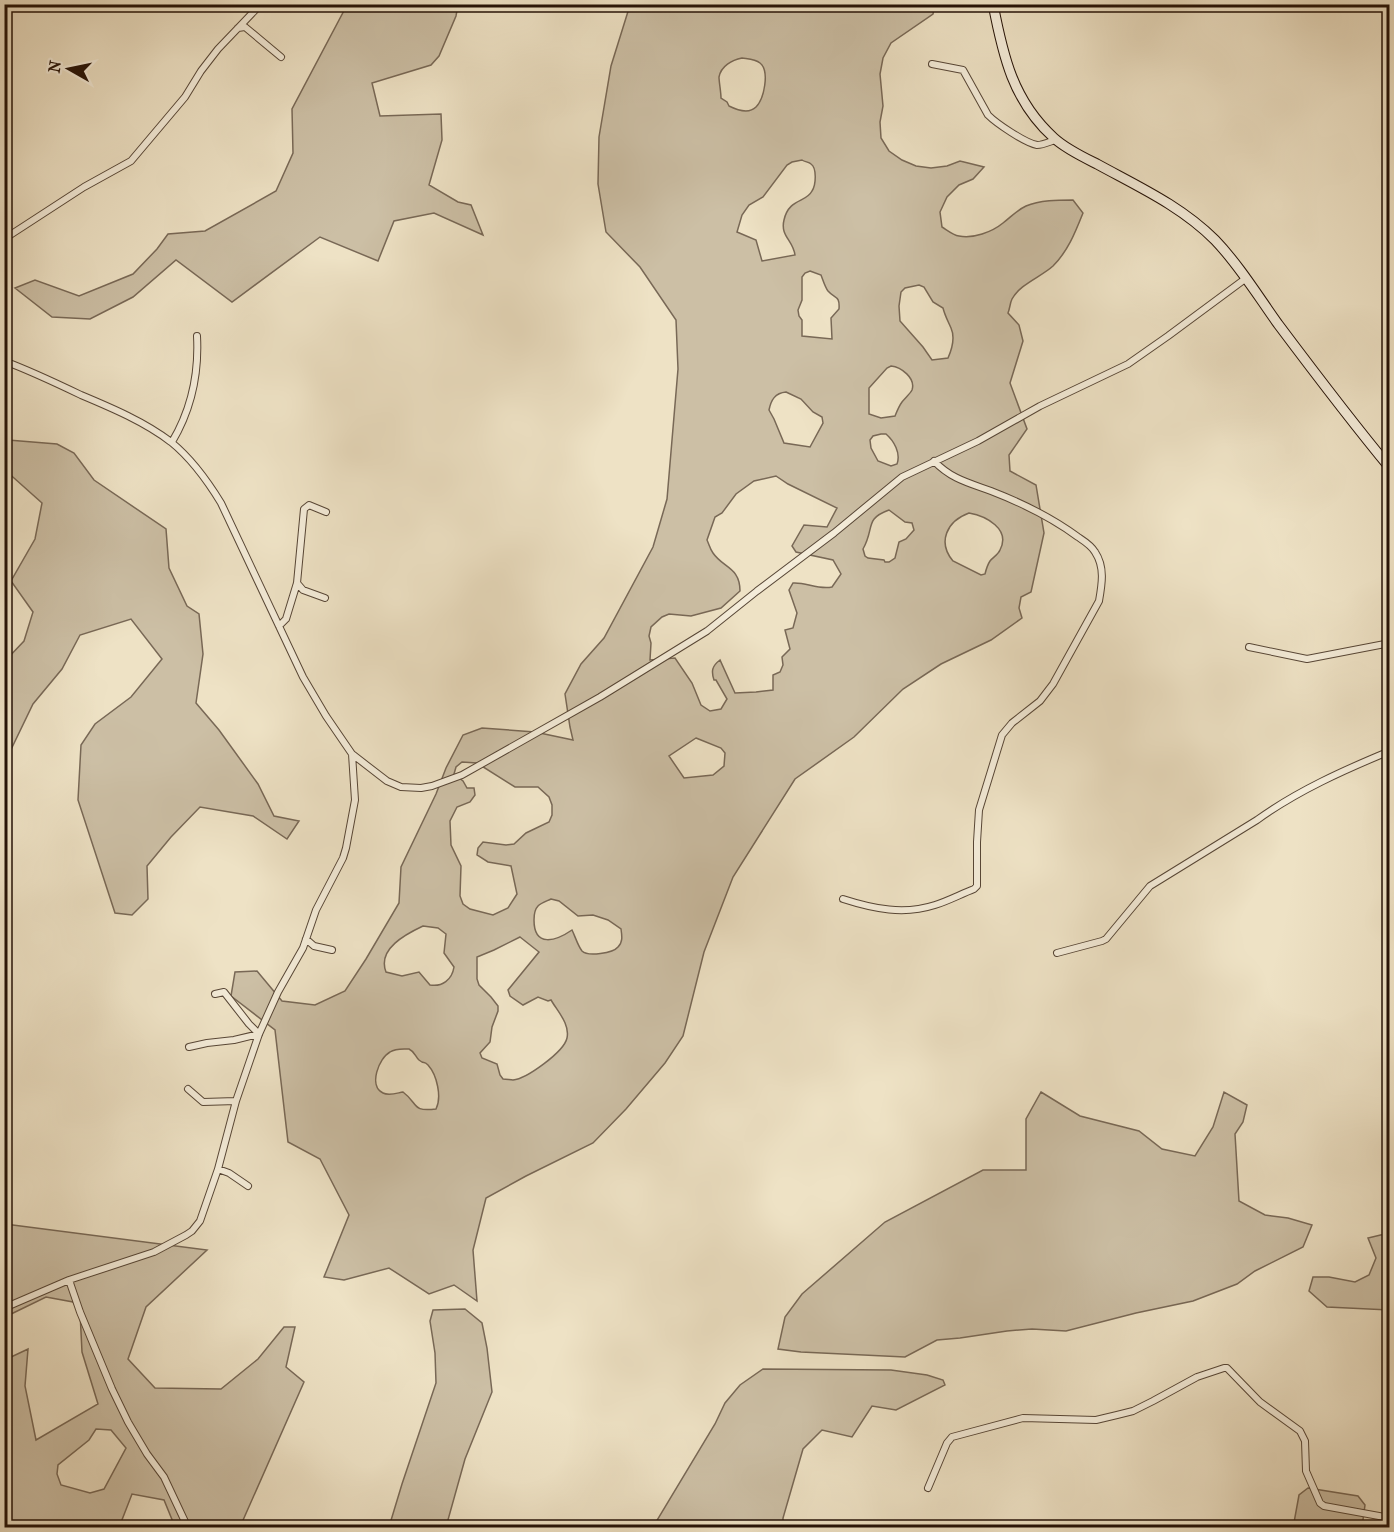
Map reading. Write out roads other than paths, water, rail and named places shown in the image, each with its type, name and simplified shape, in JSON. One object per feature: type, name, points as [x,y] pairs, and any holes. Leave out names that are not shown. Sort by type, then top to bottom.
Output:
[{"type":"main road","points":[[993,4],[1006,64],[1016,87],[1036,119],[1055,140],[1168,202],[1193,219],[1233,261],[1389,468]]},
{"type":"street","points":[[4,239],[84,187],[131,161],[185,97],[218,49],[261,4]]},
{"type":"street","points":[[237,28],[245,27],[280,57]]},
{"type":"street","points":[[932,64],[963,70],[988,115],[1028,142],[1041,145],[1055,140]]},
{"type":"street","points":[[4,361],[40,375],[146,426],[172,442],[194,464],[215,494],[309,687],[352,754],[387,781],[401,787],[422,788],[462,775],[600,697],[708,631],[756,591],[834,533],[896,481],[978,441],[1040,406],[1128,364],[1245,279]]},
{"type":"street","points":[[172,442],[179,431],[192,394],[198,352],[197,336]]},
{"type":"street","points":[[843,899],[868,907],[903,911],[936,905],[974,889],[976,886],[979,810],[1002,735],[1012,723],[1040,702],[1053,684],[1099,601],[1101,566],[1096,552],[1090,545],[1066,528],[1022,504],[947,473],[934,461]]},
{"type":"street","points":[[279,626],[286,619],[297,583],[304,508],[309,505],[326,512]]},
{"type":"street","points":[[297,583],[303,590],[325,598]]},
{"type":"street","points":[[1249,647],[1307,659],[1389,643]]},
{"type":"street","points":[[1057,953],[1102,941],[1111,934],[1150,886],[1257,820],[1272,808],[1389,751]]},
{"type":"street","points":[[4,1308],[69,1280],[154,1252],[192,1231],[203,1216],[236,1101],[259,1034],[306,939],[316,910],[343,858],[355,800],[352,754]]},
{"type":"street","points":[[306,939],[314,946],[332,950]]},
{"type":"street","points":[[215,994],[224,992],[259,1034]]},
{"type":"street","points":[[189,1047],[259,1034]]},
{"type":"street","points":[[188,1089],[203,1102],[236,1101]]},
{"type":"street","points":[[218,1169],[229,1173],[248,1186]]},
{"type":"street","points":[[69,1280],[92,1342],[128,1422],[164,1477],[188,1527]]},
{"type":"street","points":[[928,1488],[947,1443],[952,1437],[1023,1418],[1096,1420],[1117,1415],[1153,1401],[1197,1377],[1224,1368],[1231,1370],[1260,1402],[1300,1431],[1305,1441],[1306,1471],[1320,1503],[1324,1506],[1389,1518]]}]
